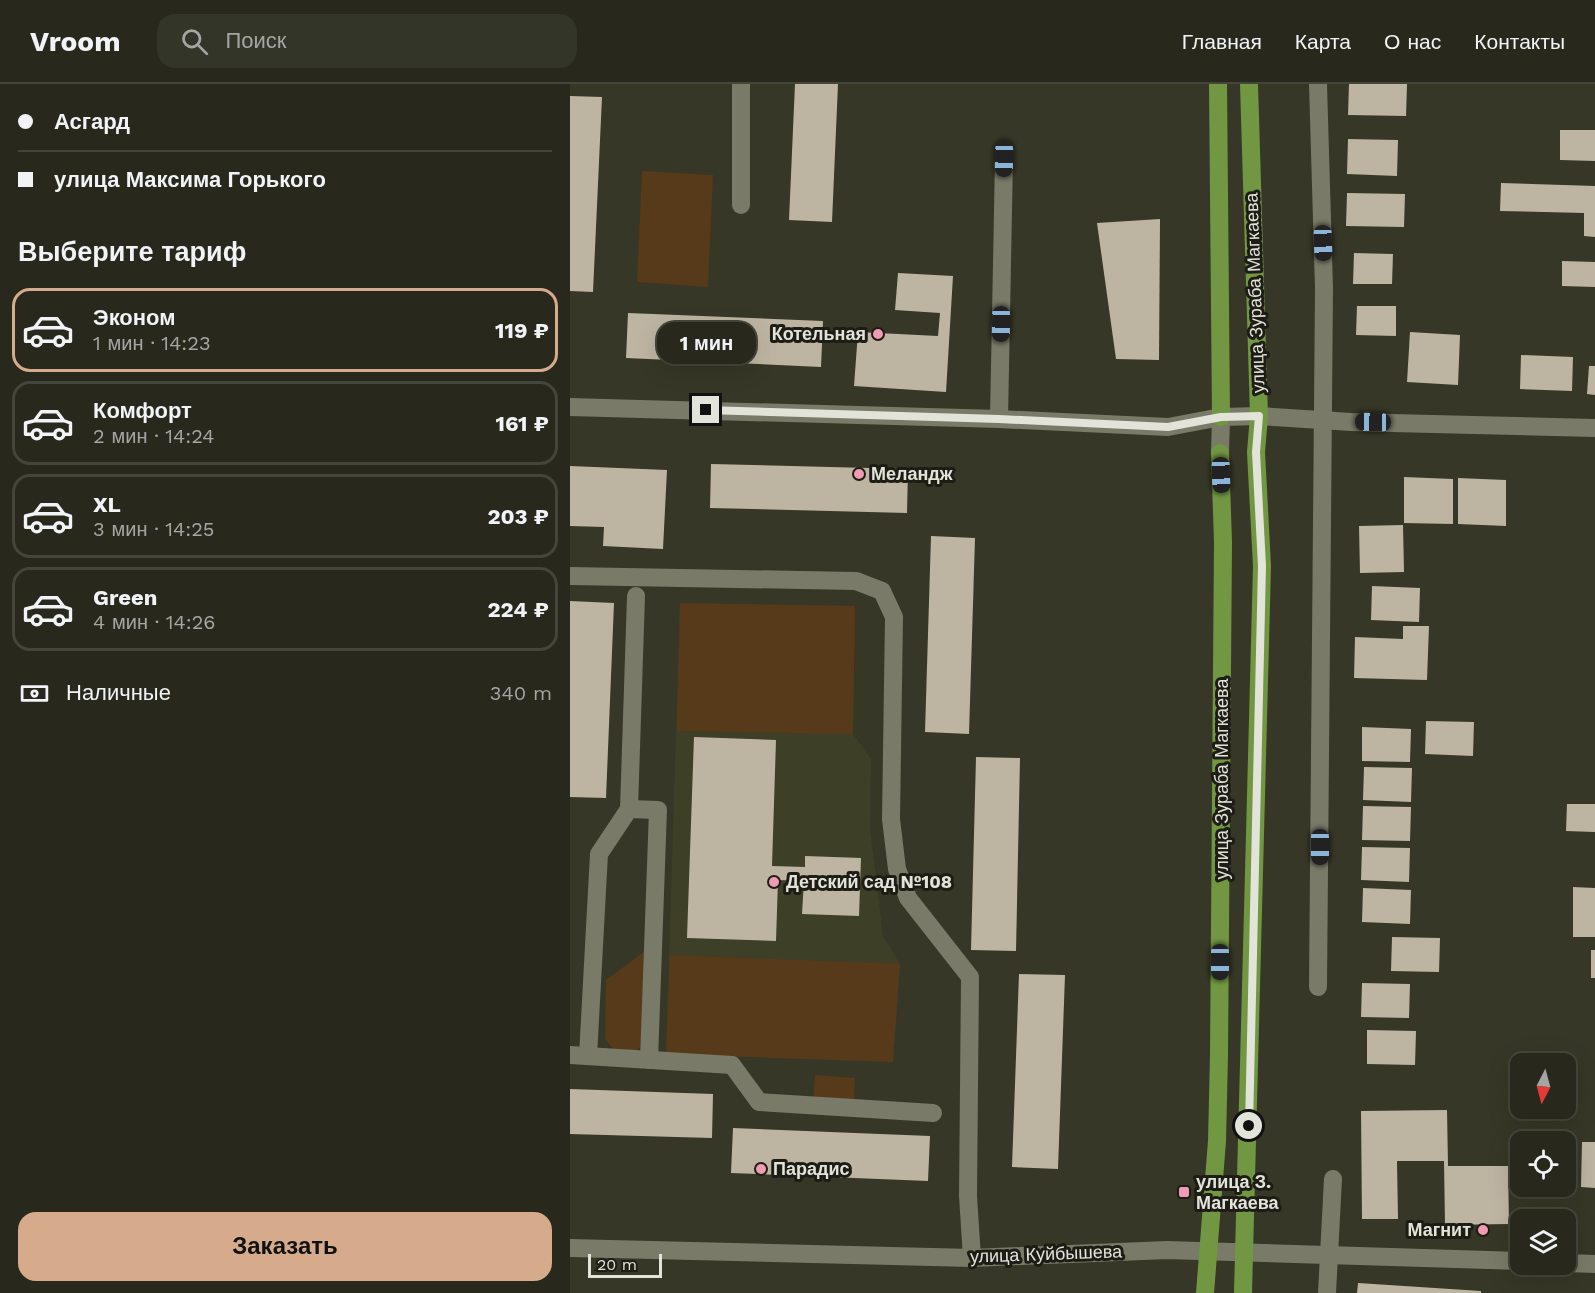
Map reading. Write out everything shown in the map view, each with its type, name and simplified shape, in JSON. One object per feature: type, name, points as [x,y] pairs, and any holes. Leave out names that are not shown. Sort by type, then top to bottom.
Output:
[{"type":"main road","name":"улица Зураба Магкаева","points":[[1218,84],[1221,417]]},
{"type":"main road","name":"улица Зураба Магкаева","points":[[1243,1293],[1262,566],[1256,452],[1259,416],[1249,84]]},
{"type":"main road","name":"улица Зураба Магкаева","points":[[1205,1293],[1217,1141],[1219,1055],[1223,553],[1220,453]]},
{"type":"street","points":[[741,84],[741,205]]},
{"type":"street","points":[[1318,84],[1324,288],[1318,987]]},
{"type":"street","points":[[999,419],[1004,159]]},
{"type":"street","points":[[570,407],[999,419],[1168,427],[1221,417],[1259,416],[1595,428]]},
{"type":"street","name":"улица Зураба Магкаева","points":[[1220,453],[1221,417]]},
{"type":"street","points":[[570,576],[856,581],[882,591],[894,617],[891,819],[897,869],[908,898],[970,977],[968,1196],[972,1258]]},
{"type":"street","points":[[588,1056],[599,854],[628,809],[636,596]]},
{"type":"street","points":[[628,809],[658,810],[649,1060]]},
{"type":"street","points":[[570,1055],[732,1065],[759,1102],[933,1113]]},
{"type":"street","points":[[1327,1293],[1334,1179]]},
{"type":"street","name":"улица Куйбышева","points":[[570,1248],[972,1258],[1086,1251],[1167,1250],[1208,1254],[1328,1254],[1510,1261]]},
{"type":"street","points":[[1576,1263],[1595,1264]]},
{"type":"shaded area","points":[[642,171],[713,175],[708,287],[637,282]]},
{"type":"shaded area","name":"Детский сад №108","points":[[680,603],[855,606],[853,734],[871,759],[870,829],[883,936],[900,964],[893,1062],[666,1054]]},
{"type":"shaded area","points":[[680,603],[855,606],[853,734],[677,731]]},
{"type":"shaded area","points":[[645,951],[642,1045],[635,1052],[614,1050],[605,1039],[606,980]]},
{"type":"shaded area","points":[[670,955],[900,964],[893,1062],[666,1054]]},
{"type":"shaded area","points":[[815,1075],[855,1078],[854,1103],[813,1101]]},
{"type":"building","points":[[795,84],[838,84],[832,222],[789,220]]},
{"type":"building","points":[[1349,84],[1407,84],[1406,116],[1348,115]]},
{"type":"building","points":[[570,96],[602,97],[593,292],[570,291]]},
{"type":"building","points":[[1560,130],[1595,130],[1595,161],[1560,160]]},
{"type":"building","points":[[1348,139],[1398,140],[1397,176],[1347,174]]},
{"type":"building","points":[[1501,183],[1595,186],[1595,237],[1584,236],[1584,213],[1500,211]]},
{"type":"building","points":[[1347,193],[1405,194],[1404,227],[1346,226]]},
{"type":"building","points":[[1160,219],[1159,360],[1116,359],[1097,223]]},
{"type":"building","points":[[1354,253],[1393,254],[1392,284],[1353,284]]},
{"type":"building","points":[[1562,261],[1595,262],[1595,287],[1562,286]]},
{"type":"building","name":"Котельная","points":[[898,273],[953,276],[946,392],[854,386],[858,332],[938,336],[940,313],[895,310]]},
{"type":"building","points":[[1357,306],[1396,306],[1396,336],[1356,335]]},
{"type":"building","points":[[628,313],[823,321],[821,367],[626,358]]},
{"type":"building","points":[[1410,332],[1460,335],[1458,385],[1407,382]]},
{"type":"building","points":[[1521,355],[1573,357],[1572,391],[1520,389]]},
{"type":"building","points":[[1589,366],[1595,366],[1595,395],[1587,394]]},
{"type":"building","points":[[711,464],[908,469],[907,513],[710,508]]},
{"type":"building","points":[[570,466],[667,470],[663,549],[603,546],[604,527],[570,526]]},
{"type":"building","points":[[1404,477],[1453,479],[1453,524],[1404,523]]},
{"type":"building","points":[[1458,478],[1506,480],[1506,526],[1458,524]]},
{"type":"building","points":[[1403,525],[1404,572],[1360,573],[1359,526]]},
{"type":"building","points":[[931,536],[975,538],[969,734],[925,732]]},
{"type":"building","points":[[1372,586],[1420,588],[1419,622],[1371,620]]},
{"type":"building","points":[[570,601],[614,603],[606,798],[570,797]]},
{"type":"building","points":[[1403,626],[1429,626],[1427,680],[1354,678],[1355,637],[1403,639]]},
{"type":"building","points":[[1426,721],[1474,722],[1473,756],[1425,754]]},
{"type":"building","points":[[1362,727],[1411,729],[1410,762],[1362,761]]},
{"type":"building","points":[[694,737],[776,740],[772,866],[805,867],[805,856],[861,858],[859,916],[802,914],[804,881],[778,880],[776,941],[687,938]]},
{"type":"building","points":[[976,757],[1020,758],[1016,951],[971,950]]},
{"type":"building","points":[[1364,767],[1412,768],[1411,802],[1363,800]]},
{"type":"building","points":[[1567,804],[1595,804],[1595,832],[1566,831]]},
{"type":"building","points":[[1363,806],[1411,807],[1410,841],[1362,840]]},
{"type":"building","points":[[1362,847],[1410,848],[1409,882],[1361,880]]},
{"type":"building","points":[[1573,887],[1595,888],[1595,937],[1573,937]]},
{"type":"building","points":[[1363,888],[1411,890],[1410,924],[1362,922]]},
{"type":"building","points":[[1392,937],[1440,938],[1439,972],[1391,971]]},
{"type":"building","points":[[1591,950],[1595,950],[1595,978],[1591,978]]},
{"type":"building","points":[[1019,974],[1065,975],[1058,1169],[1012,1167]]},
{"type":"building","points":[[1362,983],[1410,984],[1409,1018],[1361,1017]]},
{"type":"building","points":[[1367,1030],[1416,1031],[1415,1065],[1367,1064]]},
{"type":"building","points":[[570,1089],[713,1094],[712,1138],[570,1134]]},
{"type":"building","points":[[1447,1110],[1448,1166],[1508,1166],[1509,1224],[1445,1225],[1444,1161],[1397,1161],[1398,1219],[1362,1219],[1361,1111]]},
{"type":"building","points":[[733,1128],[930,1136],[928,1181],[731,1173]]},
{"type":"building","points":[[1582,1142],[1595,1142],[1595,1188],[1581,1187]]},
{"type":"building","points":[[1358,1283],[1481,1291],[1481,1293],[1357,1293]]},
{"type":"place","name":"Котельная","points":[[878,334]]},
{"type":"place","name":"Меландж","points":[[859,474]]},
{"type":"place","name":"Детский сад №108","points":[[774,882]]},
{"type":"place","name":"Парадис","points":[[761,1169]]},
{"type":"place","name":"улица З. Магкаева","points":[[1184,1192]]},
{"type":"place","name":"Магнит","points":[[1483,1230]]},
{"type":"route","points":[[706,410],[1168,427],[1221,417],[1259,416],[1256,452],[1262,566],[1253,856],[1249,1126]]}]
